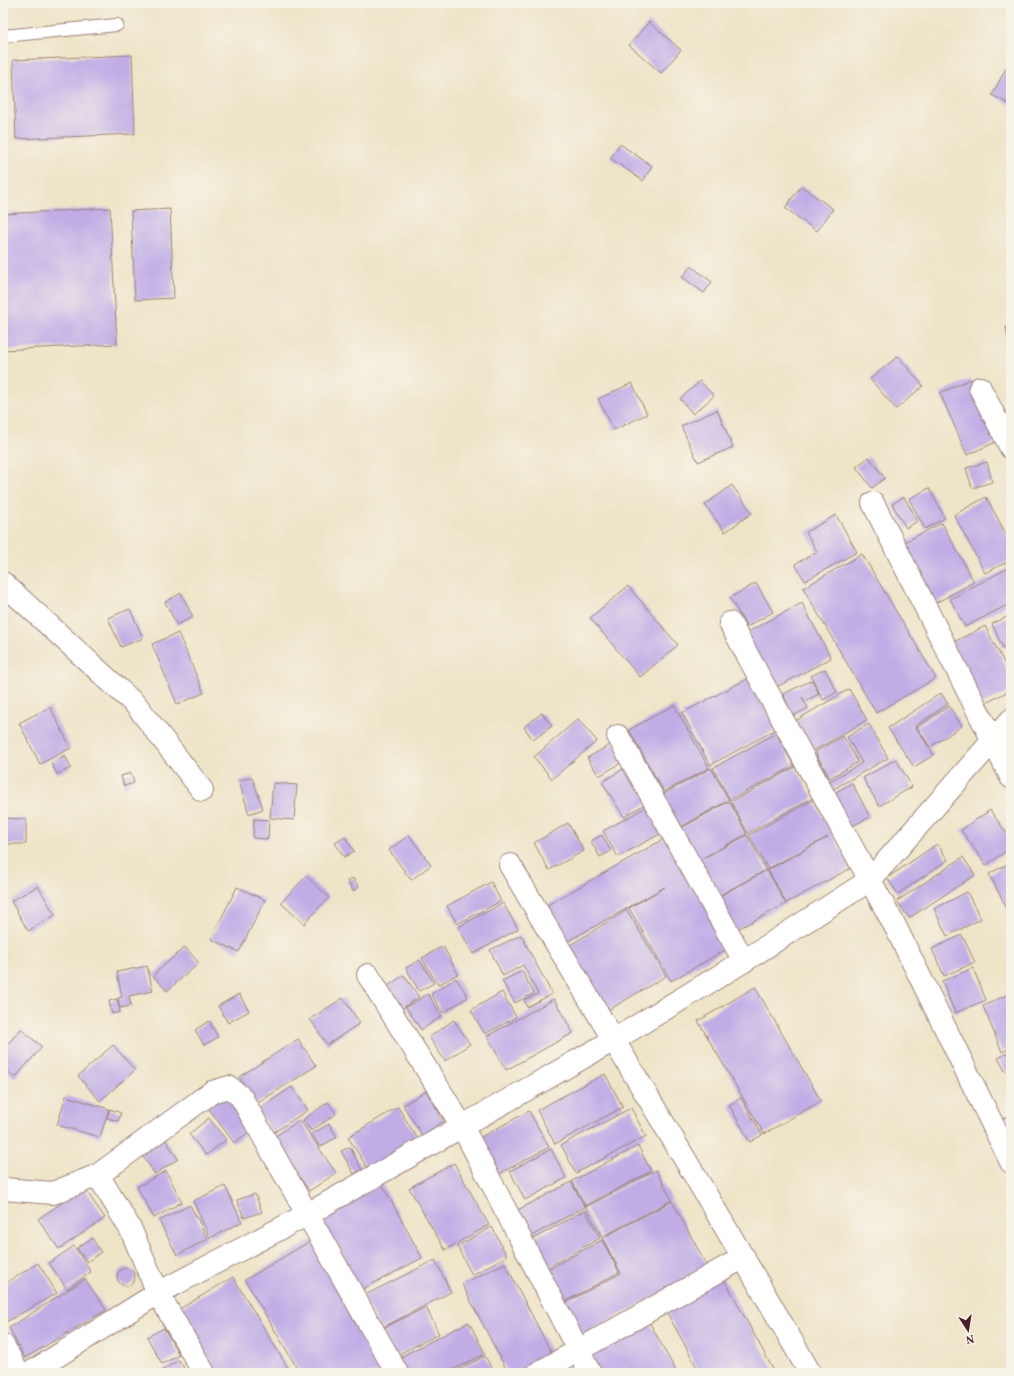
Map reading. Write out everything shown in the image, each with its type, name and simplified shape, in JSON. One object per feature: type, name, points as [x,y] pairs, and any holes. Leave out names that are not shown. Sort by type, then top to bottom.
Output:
[{"type":"street","points":[[980,388],[1011,448]]},
{"type":"street","points":[[873,503],[1011,777]]},
{"type":"street","points":[[3,583],[137,706],[202,790]]},
{"type":"street","points":[[730,624],[870,880],[1011,1162]]},
{"type":"street","points":[[30,1373],[158,1294],[308,1214],[612,1041],[744,961],[870,880],[1011,720]]},
{"type":"street","points":[[618,736],[744,961]]},
{"type":"street","points":[[510,865],[612,1041],[744,1257],[810,1373]]},
{"type":"street","points":[[368,974],[462,1126],[590,1373]]},
{"type":"street","points":[[3,1189],[53,1193],[98,1176],[212,1092],[229,1087],[241,1097],[397,1373]]},
{"type":"street","points":[[98,1176],[131,1230],[158,1294],[204,1373]]},
{"type":"street","points":[[538,1373],[744,1257]]},
{"type":"street","points":[[3,1345],[18,1373]]},
{"type":"lane","points":[[3,36],[117,25]]},
{"type":"building","points":[[649,22],[681,50],[661,73],[629,45]]},
{"type":"building","points":[[132,55],[135,134],[16,139],[13,60]]},
{"type":"building","points":[[1006,68],[1011,71],[1011,105],[992,95]]},
{"type":"building","points":[[620,144],[652,166],[643,181],[610,158]]},
{"type":"building","points":[[801,186],[833,209],[817,231],[785,208]]},
{"type":"building","points":[[110,208],[117,344],[3,350],[3,214]]},
{"type":"building","points":[[170,209],[174,298],[135,300],[131,211]]},
{"type":"building","points":[[691,266],[712,282],[704,293],[682,277]]},
{"type":"building","points":[[1006,327],[1011,327],[1011,352],[1010,352]]},
{"type":"building","points":[[898,356],[923,386],[896,409],[870,379]]},
{"type":"building","points":[[971,379],[998,441],[967,455],[940,393]]},
{"type":"building","points":[[700,381],[714,396],[693,414],[680,399]]},
{"type":"building","points":[[632,383],[647,414],[614,430],[598,399]]},
{"type":"building","points":[[717,410],[733,447],[698,462],[681,426]]},
{"type":"building","points":[[869,457],[885,478],[872,488],[856,467]]},
{"type":"building","points":[[987,462],[992,482],[972,488],[966,468]]},
{"type":"building","points":[[732,485],[752,513],[725,532],[705,505]]},
{"type":"building","points":[[929,488],[945,518],[925,529],[909,499]]},
{"type":"building","points":[[904,497],[918,521],[906,528],[892,504]]},
{"type":"building","points":[[986,497],[1011,543],[1011,560],[985,573],[954,515]]},
{"type":"building","points":[[836,515],[857,552],[805,581],[795,564],[817,552],[806,532]]},
{"type":"building","points":[[942,523],[974,582],[932,605],[899,545]]},
{"type":"building","points":[[862,554],[936,678],[876,713],[803,588]]},
{"type":"building","points":[[1008,568],[1011,573],[1011,603],[965,627],[950,599]]},
{"type":"building","points":[[756,583],[773,612],[747,627],[730,598]]},
{"type":"building","points":[[628,586],[678,645],[640,677],[590,618]]},
{"type":"building","points":[[181,593],[193,617],[177,625],[165,602]]},
{"type":"building","points":[[802,603],[831,658],[773,689],[744,634]]},
{"type":"building","points":[[130,609],[143,638],[121,647],[108,618]]},
{"type":"building","points":[[1011,615],[1011,645],[1003,648],[992,624]]},
{"type":"building","points":[[985,626],[1011,676],[1011,690],[980,706],[948,645]]},
{"type":"building","points":[[178,633],[204,693],[177,704],[152,644]]},
{"type":"building","points":[[825,669],[837,692],[823,700],[811,676]]},
{"type":"building","points":[[749,678],[777,729],[710,765],[682,713]]},
{"type":"building","points":[[812,680],[819,694],[805,701],[802,697],[808,708],[793,716],[783,694]]},
{"type":"building","points":[[849,689],[867,720],[808,754],[790,724]]},
{"type":"building","points":[[941,693],[948,704],[915,726],[934,755],[914,767],[888,728]]},
{"type":"building","points":[[674,705],[709,768],[664,792],[629,730]]},
{"type":"building","points":[[949,706],[962,726],[930,747],[917,727]]},
{"type":"building","points":[[50,707],[71,748],[40,764],[19,723]]},
{"type":"building","points":[[542,713],[552,726],[533,740],[524,727]]},
{"type":"building","points":[[578,719],[597,741],[552,779],[534,757]]},
{"type":"building","points":[[869,724],[888,758],[830,791],[811,758],[816,756],[830,781],[862,763],[847,737]]},
{"type":"building","points":[[776,733],[794,766],[730,800],[713,768]]},
{"type":"building","points":[[843,736],[858,762],[830,778],[815,752]]},
{"type":"building","points":[[615,742],[626,760],[599,776],[587,758]]},
{"type":"building","points":[[65,755],[71,768],[57,774],[51,763]]},
{"type":"building","points":[[896,759],[912,787],[879,806],[863,778]]},
{"type":"building","points":[[628,766],[650,801],[624,817],[602,782]]},
{"type":"building","points":[[795,767],[813,798],[748,833],[731,802]]},
{"type":"building","points":[[711,768],[729,800],[674,831],[656,798]]},
{"type":"building","points":[[131,773],[134,783],[124,786],[121,776]]},
{"type":"building","points":[[252,777],[263,809],[249,814],[239,781]]},
{"type":"building","points":[[273,783],[297,785],[294,820],[270,818]]},
{"type":"building","points":[[852,783],[870,817],[848,828],[831,795]]},
{"type":"building","points":[[813,800],[851,868],[786,903],[768,870],[828,837],[768,869],[749,835]]},
{"type":"building","points":[[729,801],[747,834],[692,864],[674,832]]},
{"type":"building","points":[[652,804],[667,830],[618,857],[603,831]]},
{"type":"building","points":[[990,810],[1011,839],[1011,848],[986,865],[961,830]]},
{"type":"building","points":[[3,818],[26,819],[26,844],[3,844]]},
{"type":"building","points":[[254,819],[269,820],[268,839],[253,838]]},
{"type":"building","points":[[568,823],[584,851],[549,870],[534,843]]},
{"type":"building","points":[[409,835],[431,865],[411,880],[389,850]]},
{"type":"building","points":[[602,835],[611,851],[600,857],[591,841]]},
{"type":"building","points":[[747,835],[766,870],[711,900],[692,864]]},
{"type":"building","points":[[669,836],[732,946],[671,981],[629,908],[665,887],[563,944],[542,908]]},
{"type":"building","points":[[345,837],[354,851],[344,857],[335,843]]},
{"type":"building","points":[[937,844],[948,860],[898,894],[887,878]]},
{"type":"building","points":[[963,857],[975,875],[909,918],[897,901]]},
{"type":"building","points":[[1011,862],[1011,916],[989,874]]},
{"type":"building","points":[[767,870],[786,904],[730,933],[712,900]]},
{"type":"building","points":[[306,876],[329,897],[304,924],[281,903]]},
{"type":"building","points":[[353,878],[359,887],[353,891],[347,881]]},
{"type":"building","points":[[491,882],[501,901],[457,924],[447,906]]},
{"type":"building","points":[[38,886],[55,915],[28,931],[11,901]]},
{"type":"building","points":[[237,887],[265,900],[239,952],[211,939]]},
{"type":"building","points":[[967,892],[981,919],[947,936],[934,909]]},
{"type":"building","points":[[503,903],[518,929],[473,954],[458,927]]},
{"type":"building","points":[[627,910],[666,976],[607,1011],[567,947]]},
{"type":"building","points":[[521,935],[552,994],[527,1007],[524,1000],[538,994],[523,965],[503,976],[490,950]]},
{"type":"building","points":[[962,935],[975,962],[944,976],[932,949]]},
{"type":"building","points":[[443,946],[458,974],[438,985],[422,958]]},
{"type":"building","points":[[185,947],[199,963],[167,991],[153,975]]},
{"type":"building","points":[[420,960],[434,983],[419,991],[406,968]]},
{"type":"building","points":[[147,966],[153,991],[129,996],[131,1006],[120,1008],[118,998],[122,997],[117,972]]},
{"type":"building","points":[[973,968],[986,1000],[955,1013],[942,981]]},
{"type":"building","points":[[522,971],[534,993],[515,1003],[502,981]]},
{"type":"building","points":[[404,975],[419,997],[400,1010],[385,988]]},
{"type":"building","points":[[456,978],[468,997],[443,1013],[431,994]]},
{"type":"building","points":[[755,987],[821,1101],[764,1134],[698,1021]]},
{"type":"building","points":[[502,992],[516,1017],[485,1034],[471,1010]]},
{"type":"building","points":[[239,994],[249,1011],[228,1023],[218,1006]]},
{"type":"building","points":[[428,994],[442,1016],[421,1030],[406,1007]]},
{"type":"building","points":[[1009,994],[1011,999],[1011,1048],[1002,1052],[983,1006]]},
{"type":"building","points":[[343,998],[360,1023],[327,1045],[310,1019]]},
{"type":"building","points":[[117,999],[120,1012],[112,1014],[109,1001]]},
{"type":"building","points":[[554,999],[573,1033],[506,1070],[487,1036]]},
{"type":"building","points":[[454,1020],[470,1044],[445,1061],[429,1037]]},
{"type":"building","points":[[209,1021],[218,1037],[204,1045],[195,1030]]},
{"type":"building","points":[[21,1029],[42,1047],[15,1078],[3,1067],[3,1049]]},
{"type":"building","points":[[298,1039],[316,1066],[256,1104],[239,1077]]},
{"type":"building","points":[[113,1045],[135,1070],[100,1101],[78,1076]]},
{"type":"building","points":[[1011,1051],[1011,1068],[1005,1071],[998,1058]]},
{"type":"building","points":[[605,1074],[623,1107],[555,1144],[537,1110]]},
{"type":"building","points":[[292,1087],[308,1110],[273,1133],[257,1110]]},
{"type":"building","points":[[426,1091],[444,1121],[422,1135],[403,1105]]},
{"type":"building","points":[[227,1092],[254,1128],[234,1143],[207,1106]]},
{"type":"building","points":[[66,1096],[109,1109],[100,1137],[57,1125]]},
{"type":"building","points":[[741,1098],[762,1135],[750,1142],[729,1105]]},
{"type":"building","points":[[328,1102],[336,1114],[311,1131],[303,1120]]},
{"type":"building","points":[[398,1107],[421,1144],[371,1174],[348,1137]]},
{"type":"building","points":[[631,1108],[646,1136],[576,1173],[561,1145]]},
{"type":"building","points":[[110,1109],[121,1113],[118,1121],[107,1118]]},
{"type":"building","points":[[529,1111],[549,1147],[499,1174],[479,1138]]},
{"type":"building","points":[[1011,1114],[1011,1142],[999,1121]]},
{"type":"building","points":[[209,1118],[226,1140],[206,1155],[189,1134]]},
{"type":"building","points":[[300,1120],[336,1173],[309,1191],[273,1138]]},
{"type":"building","points":[[329,1124],[337,1137],[320,1147],[312,1134]]},
{"type":"building","points":[[163,1136],[178,1159],[155,1174],[140,1152]]},
{"type":"building","points":[[638,1146],[651,1171],[585,1206],[572,1181]]},
{"type":"building","points":[[350,1147],[362,1170],[354,1174],[341,1151]]},
{"type":"building","points":[[551,1149],[566,1178],[525,1200],[510,1171]]},
{"type":"building","points":[[454,1163],[489,1225],[445,1250],[409,1188]]},
{"type":"building","points":[[656,1170],[672,1200],[602,1237],[586,1207]]},
{"type":"building","points":[[166,1171],[182,1202],[154,1218],[137,1187]]},
{"type":"building","points":[[571,1182],[585,1207],[524,1240],[510,1214]]},
{"type":"building","points":[[382,1184],[422,1258],[357,1292],[317,1218]]},
{"type":"building","points":[[225,1186],[242,1222],[210,1238],[193,1201]]},
{"type":"building","points":[[84,1188],[105,1218],[59,1249],[38,1219]]},
{"type":"building","points":[[255,1194],[262,1212],[244,1218],[237,1200]]},
{"type":"building","points":[[672,1201],[708,1268],[576,1338],[559,1306],[621,1273],[602,1238]]},
{"type":"building","points":[[190,1205],[208,1239],[177,1255],[159,1221]]},
{"type":"building","points":[[585,1210],[600,1238],[541,1271],[526,1243]]},
{"type":"building","points":[[492,1227],[507,1256],[472,1275],[457,1246]]},
{"type":"building","points":[[92,1238],[101,1252],[87,1262],[77,1248]]},
{"type":"building","points":[[312,1240],[391,1373],[300,1373],[245,1280]]},
{"type":"building","points":[[602,1240],[619,1272],[559,1305],[541,1273]]},
{"type":"building","points":[[74,1246],[91,1272],[67,1289],[49,1263]]},
{"type":"building","points":[[435,1260],[451,1292],[380,1329],[363,1296]]},
{"type":"building","points":[[38,1263],[57,1293],[6,1322],[3,1317],[3,1285]]},
{"type":"building","points":[[505,1263],[552,1354],[515,1373],[508,1373],[462,1284]]},
{"type":"building","points":[[122,1268],[130,1268],[135,1273],[133,1284],[130,1286],[122,1286],[117,1281],[117,1273]]},
{"type":"building","points":[[722,1275],[775,1373],[700,1373],[664,1307]]},
{"type":"building","points":[[233,1277],[291,1373],[209,1373],[173,1313]]},
{"type":"building","points":[[85,1279],[106,1310],[25,1358],[9,1328]]},
{"type":"building","points":[[426,1307],[439,1334],[395,1356],[382,1329]]},
{"type":"building","points":[[647,1318],[677,1373],[597,1373],[586,1352]]},
{"type":"building","points":[[469,1322],[485,1354],[446,1373],[406,1373],[398,1358]]},
{"type":"building","points":[[164,1328],[179,1355],[162,1364],[147,1337]]},
{"type":"building","points":[[485,1356],[494,1373],[452,1373]]},
{"type":"building","points":[[179,1360],[187,1373],[158,1373]]},
{"type":"building","points":[[571,1368],[574,1373],[562,1373]]}]
